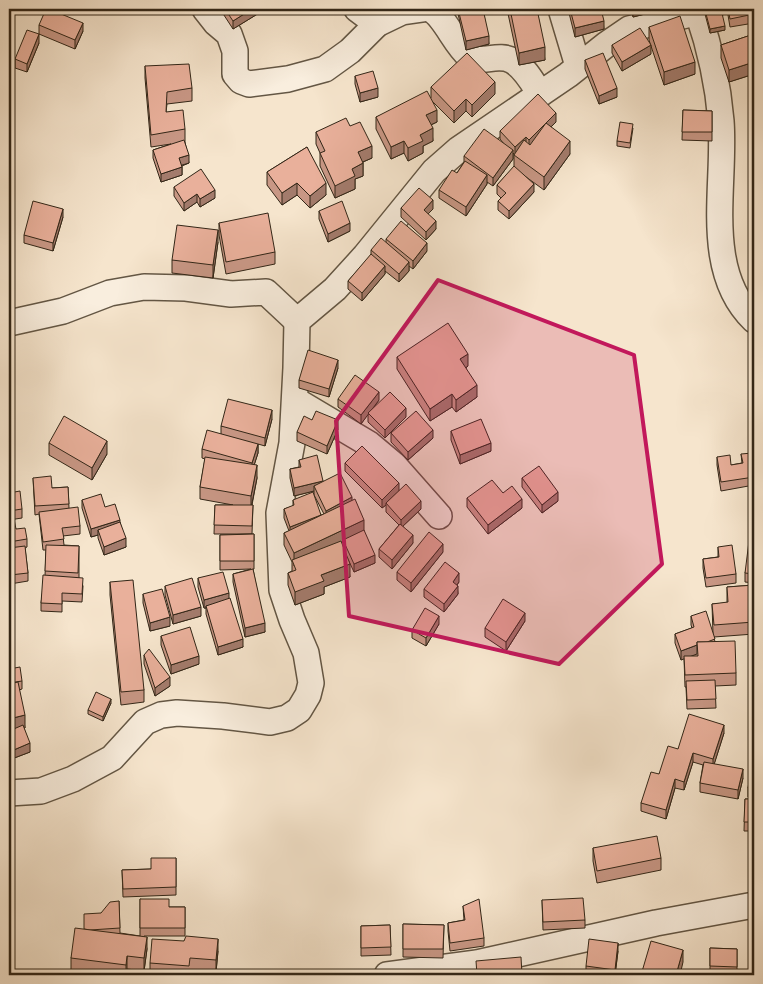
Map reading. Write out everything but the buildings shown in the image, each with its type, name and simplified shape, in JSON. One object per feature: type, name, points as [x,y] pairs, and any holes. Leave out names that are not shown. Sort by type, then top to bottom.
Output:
[{"type":"street","points":[[205,9],[216,23],[229,34],[235,52],[235,74],[241,82],[249,84],[288,79],[324,69],[350,51],[377,24],[402,12],[423,9]]},
{"type":"street","points":[[357,9],[377,24]]},
{"type":"street","points":[[430,9],[437,13],[455,40],[471,58],[481,60],[496,57],[513,60],[524,71],[540,94]]},
{"type":"street","points":[[561,9],[578,66]]},
{"type":"street","points":[[296,321],[335,289],[365,256],[434,171],[459,149],[540,94],[629,29],[704,11],[720,107],[720,226],[723,256],[727,274],[738,301],[754,320]]},
{"type":"street","points":[[9,323],[63,311],[110,294],[144,287],[186,288],[231,294],[266,292],[296,321],[295,400],[292,443],[279,513],[282,590],[306,653],[311,683],[308,695],[299,710],[287,718],[270,722],[177,713],[161,715],[145,722],[112,758],[73,779],[41,791],[9,793]]},
{"type":"street","points":[[295,400],[368,444],[394,465],[439,516]]},
{"type":"street","points":[[387,975],[477,963],[656,923],[754,905]]},
{"type":"highlighted area","points":[[438,280],[634,355],[662,564],[559,664],[349,616],[336,421]]}]
